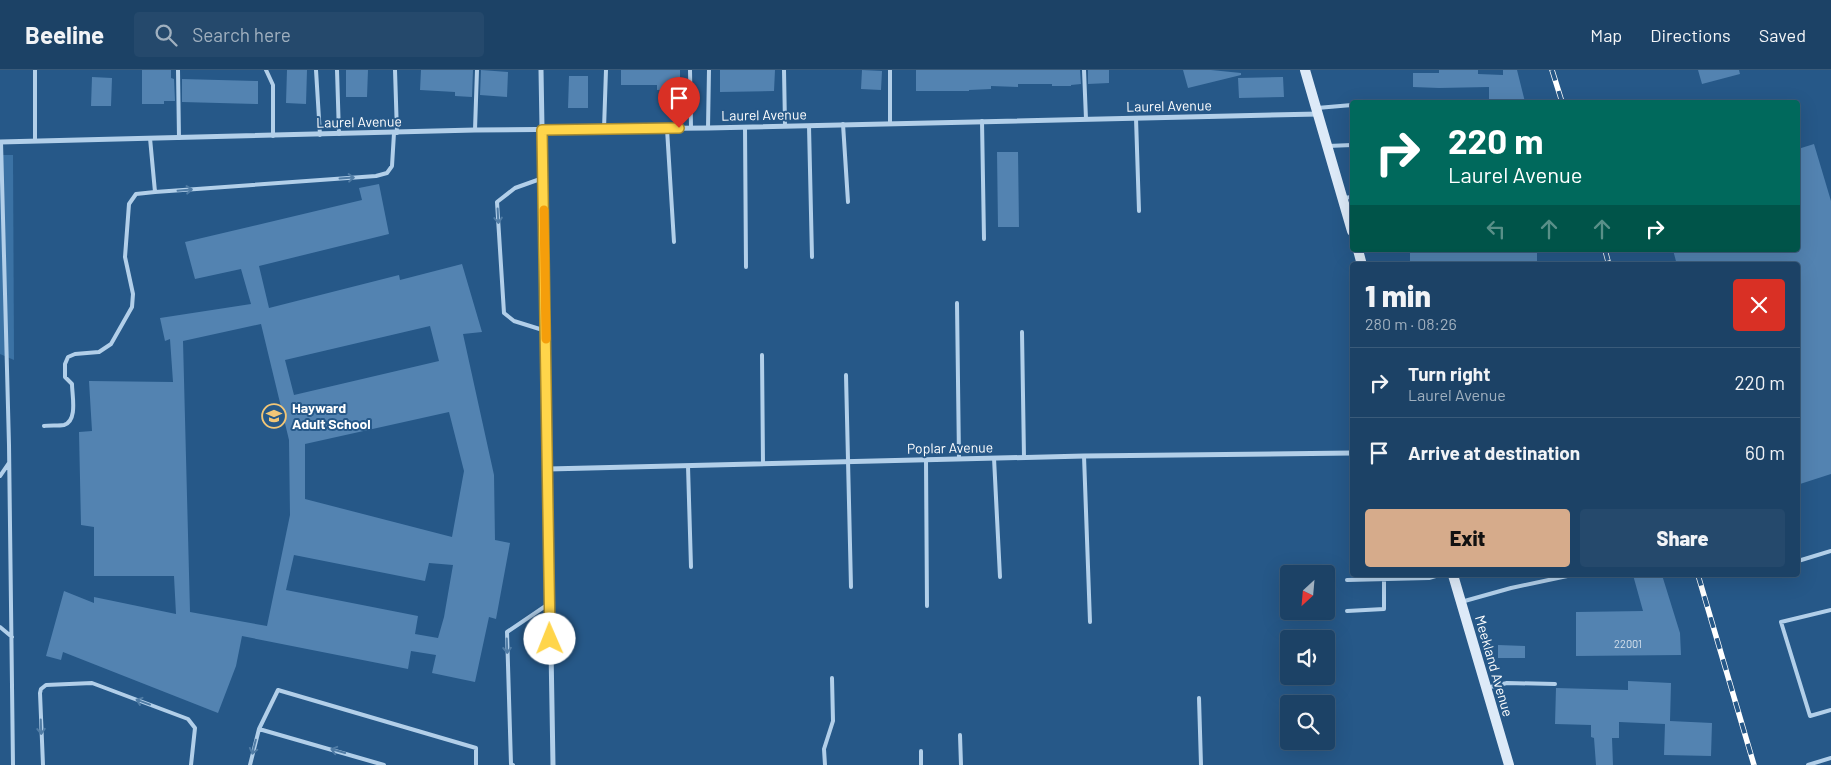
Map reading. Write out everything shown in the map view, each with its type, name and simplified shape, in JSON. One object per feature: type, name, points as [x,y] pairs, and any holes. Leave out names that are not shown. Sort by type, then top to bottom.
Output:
[{"type":"street","points":[[542,70],[553,765]]},
{"type":"street","points":[[1305,70],[1328,146],[1348,198],[1350,214]]},
{"type":"street","name":"Laurel Avenue","points":[[1,142],[475,130],[809,126],[1136,118],[1318,111]]},
{"type":"street","name":"Poplar Avenue","points":[[548,469],[1084,456],[1350,453]]},
{"type":"street","name":"Meekland Avenue","points":[[1454,577],[1509,765]]},
{"type":"lane","points":[[35,70],[35,141]]},
{"type":"lane","points":[[178,70],[179,138]]},
{"type":"lane","points":[[266,70],[274,86],[273,136]]},
{"type":"lane","points":[[316,70],[320,135]]},
{"type":"lane","points":[[337,70],[338,134]]},
{"type":"lane","points":[[44,426],[66,424],[71,420],[73,414],[72,384],[66,377],[65,364],[68,357],[75,354],[99,352],[111,344],[132,307],[133,294],[125,257],[129,204],[136,194],[376,176],[387,173],[392,166],[395,133],[395,70]]},
{"type":"lane","points":[[475,130],[477,70]]},
{"type":"lane","points":[[604,129],[606,70]]},
{"type":"lane","points":[[690,70],[691,128]]},
{"type":"lane","points":[[708,128],[709,70]]},
{"type":"lane","points":[[784,70],[785,125]]},
{"type":"lane","points":[[890,70],[890,123]]},
{"type":"lane","points":[[1084,70],[1086,119]]},
{"type":"lane","points":[[1318,111],[1350,105]]},
{"type":"lane","points":[[1136,118],[1139,211]]},
{"type":"lane","points":[[982,121],[984,240]]},
{"type":"lane","points":[[843,124],[848,202]]},
{"type":"lane","points":[[809,126],[812,257]]},
{"type":"lane","points":[[745,127],[746,267]]},
{"type":"lane","points":[[667,129],[674,242]]},
{"type":"lane","points":[[150,138],[155,192]]},
{"type":"lane","points":[[1,142],[9,463],[12,765]]},
{"type":"lane","points":[[1328,146],[1350,145]]},
{"type":"lane","points":[[543,178],[515,188],[497,202],[504,313],[514,321],[546,331]]},
{"type":"lane","points":[[958,303],[959,459]]},
{"type":"lane","points":[[1022,332],[1024,458]]},
{"type":"lane","points":[[762,355],[763,464]]},
{"type":"lane","points":[[846,375],[851,587]]},
{"type":"lane","points":[[0,377],[6,380]]},
{"type":"lane","points":[[1084,456],[1090,622]]},
{"type":"lane","points":[[994,458],[1000,577]]},
{"type":"lane","points":[[926,460],[928,606]]},
{"type":"lane","points":[[0,476],[9,463]]},
{"type":"lane","points":[[688,466],[690,568]]},
{"type":"lane","points":[[1800,560],[1831,551]]},
{"type":"lane","points":[[1347,580],[1432,577]]},
{"type":"lane","points":[[1461,602],[1511,588],[1563,577]]},
{"type":"lane","points":[[1347,611],[1384,609],[1384,579]]},
{"type":"lane","points":[[513,765],[507,632],[550,603]]},
{"type":"lane","points":[[1831,610],[1781,622],[1810,716],[1831,710]]},
{"type":"lane","points":[[0,627],[12,637]]},
{"type":"lane","points":[[825,765],[824,748],[833,720],[832,678]]},
{"type":"lane","points":[[43,765],[40,693],[42,688],[46,685],[92,683],[188,718],[195,728],[192,765]]},
{"type":"lane","points":[[1486,688],[1507,683],[1555,684]]},
{"type":"lane","points":[[250,765],[259,729],[278,690],[476,748],[476,765]]},
{"type":"lane","points":[[1199,698],[1201,765]]},
{"type":"lane","points":[[259,729],[384,765]]},
{"type":"lane","points":[[960,735],[961,765]]},
{"type":"lane","points":[[921,751],[921,765]]},
{"type":"lane","points":[[1808,765],[1830,760]]},
{"type":"shaded area","points":[[0,155],[13,155],[14,360],[0,354]]},
{"type":"building","points":[[142,70],[171,70],[171,78],[174,79],[175,101],[164,101],[164,104],[142,104]]},
{"type":"building","points":[[287,70],[307,70],[306,104],[286,103]]},
{"type":"building","points":[[346,70],[368,70],[367,97],[346,97]]},
{"type":"building","points":[[421,70],[473,70],[472,97],[455,96],[455,92],[420,90]]},
{"type":"building","points":[[481,70],[508,72],[507,97],[480,95]]},
{"type":"building","points":[[621,70],[680,70],[680,89],[657,90],[657,85],[621,85]]},
{"type":"building","points":[[720,70],[775,70],[774,91],[720,92]]},
{"type":"building","points":[[862,70],[882,71],[881,90],[861,89]]},
{"type":"building","points":[[916,70],[1080,70],[1081,84],[1052,86],[1052,84],[1018,84],[1018,87],[991,86],[991,89],[969,91],[916,91]]},
{"type":"building","points":[[1088,70],[1109,70],[1109,83],[1088,84]]},
{"type":"building","points":[[1183,70],[1211,70],[1241,73],[1241,75],[1188,88]]},
{"type":"building","points":[[1439,70],[1478,70],[1478,74],[1503,75],[1503,70],[1517,70],[1524,100],[1489,100],[1489,87],[1413,87],[1413,73],[1439,73]]},
{"type":"building","points":[[1698,70],[1739,70],[1740,74],[1702,84]]},
{"type":"building","points":[[569,76],[588,76],[588,108],[568,108]]},
{"type":"building","points":[[92,77],[112,78],[111,106],[91,106]]},
{"type":"building","points":[[1283,77],[1284,97],[1239,98],[1238,78]]},
{"type":"building","points":[[182,79],[258,81],[258,104],[182,102]]},
{"type":"building","points":[[1814,144],[1831,201],[1831,474],[1800,484],[1800,262],[1676,262],[1674,252],[1800,252],[1800,148]]},
{"type":"building","points":[[997,152],[1018,152],[1019,227],[998,227]]},
{"type":"building","points":[[379,184],[389,234],[259,266],[269,308],[399,275],[400,280],[462,264],[482,332],[463,334],[494,475],[495,540],[510,543],[496,619],[489,617],[475,682],[432,673],[436,655],[411,651],[408,669],[242,636],[236,666],[218,713],[63,652],[61,660],[46,656],[64,591],[94,603],[94,597],[176,614],[174,576],[94,576],[94,527],[81,525],[79,432],[92,431],[89,381],[173,382],[170,339],[165,341],[160,318],[251,304],[241,269],[195,279],[185,242],[362,200],[359,188]],"holes":[[[261,324],[289,440],[290,515],[267,626],[190,612],[183,341]],[[430,326],[439,361],[294,395],[285,360]],[[449,412],[464,471],[452,537],[305,499],[305,444]],[[294,555],[425,581],[429,563],[453,565],[444,617],[438,638],[415,634],[418,616],[286,590]]]},
{"type":"building","points":[[1410,252],[1537,252],[1537,262],[1410,262]]},
{"type":"building","points":[[1634,577],[1663,577],[1680,633],[1681,655],[1576,656],[1576,612],[1643,611]]},
{"type":"building","points":[[1498,645],[1525,646],[1525,658],[1498,658]]},
{"type":"building","points":[[1628,681],[1671,683],[1670,721],[1712,723],[1711,756],[1664,755],[1665,724],[1619,722],[1619,738],[1612,738],[1613,765],[1596,765],[1591,725],[1555,724],[1556,688],[1628,690]]},
{"type":"railway","points":[[1552,70],[1561,100]]},
{"type":"railway","points":[[1606,252],[1608,262]]},
{"type":"railway","points":[[1699,577],[1754,765]]},
{"type":"slow traffic","points":[[544,210],[546,339]]},
{"type":"place","name":"Hayward Adult School","points":[[274,416]]},
{"type":"route","points":[[550,639],[542,130],[679,128]]}]
